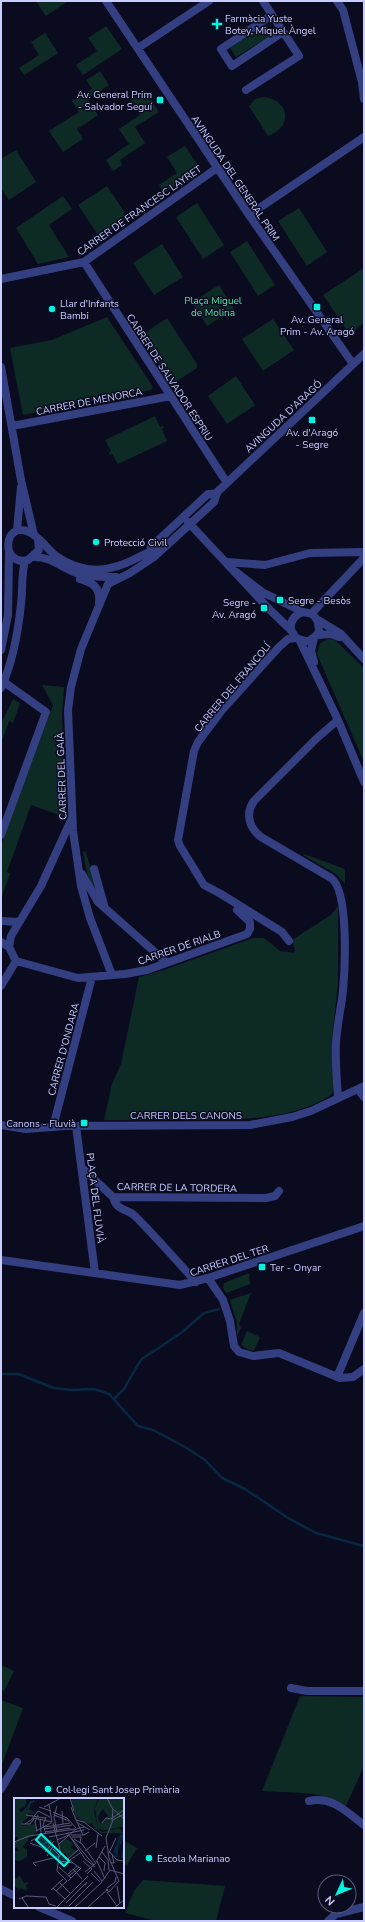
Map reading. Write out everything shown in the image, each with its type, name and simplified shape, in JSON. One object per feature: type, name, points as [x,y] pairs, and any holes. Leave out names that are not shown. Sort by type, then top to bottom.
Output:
[{"type":"street","name":"AVINGUDA DEL GENERAL PRIM","points":[[106,1],[217,168],[353,364]]},
{"type":"street","points":[[138,48],[209,1]]},
{"type":"street","points":[[246,90],[299,56],[263,1]]},
{"type":"street","points":[[337,1],[343,10],[363,81],[364,98]]},
{"type":"street","points":[[272,15],[221,49],[232,66],[283,32]]},
{"type":"street","points":[[249,215],[364,136]]},
{"type":"street","name":"CARRER DE FRANCESC LAYRET","points":[[1,279],[84,262],[217,168]]},
{"type":"street","name":"CARRER DE SALVADOR ESPRIU","points":[[84,262],[227,483]]},
{"type":"street","name":"AVINGUDA D'ARAGÓ","points":[[140,557],[208,494],[216,493],[364,354]]},
{"type":"street","points":[[1,367],[21,480],[38,550],[29,559],[22,572],[21,604],[15,645],[8,673],[2,685],[46,712],[1,835]]},
{"type":"street","name":"CARRER DE MENORCA","points":[[12,426],[170,396]]},
{"type":"street","points":[[17,530],[21,480]]},
{"type":"street","name":"AVINGUDA D'ARAGÓ","points":[[29,559],[43,557],[79,574],[116,579],[130,573],[154,557],[189,523],[214,502],[216,493]]},
{"type":"street","name":"AVINGUDA D'ARAGÓ","points":[[36,537],[58,557],[82,568],[99,570],[118,568],[153,551],[185,522],[189,523]]},
{"type":"street","points":[[189,523],[298,639],[318,676],[364,782]]},
{"type":"street","points":[[1,650],[8,614],[8,541],[10,536],[17,530],[25,530],[36,537]]},
{"type":"street","points":[[9,551],[13,558],[29,559]]},
{"type":"street","points":[[227,562],[265,565],[310,553],[364,552]]},
{"type":"street","points":[[43,557],[66,574],[90,581],[98,591],[98,608]]},
{"type":"street","points":[[291,630],[292,620],[298,614],[307,613],[364,558]]},
{"type":"street","points":[[236,572],[262,592],[307,613],[341,634],[364,659]]},
{"type":"street","name":"CARRER DEL GAIÀ","points":[[112,975],[86,907],[81,886],[73,831],[68,710],[71,687],[81,649],[106,586],[116,579]]},
{"type":"street","points":[[318,620],[319,626],[315,637],[312,656],[318,676]]},
{"type":"street","points":[[298,639],[309,641],[315,637],[327,634],[335,635],[351,646]]},
{"type":"street","name":"CARRER DEL FRANCOLÍ","points":[[290,941],[282,932],[201,882],[178,840],[195,747],[222,710],[279,647],[288,639],[298,639]]},
{"type":"street","points":[[338,720],[317,738],[254,801],[249,811],[253,828],[261,837],[336,881],[340,890],[343,906],[344,969],[336,1043],[338,1098]]},
{"type":"street","points":[[1,986],[16,962],[10,947],[11,936],[41,886],[73,815]]},
{"type":"street","points":[[94,869],[104,908]]},
{"type":"street","points":[[80,872],[98,902],[166,962]]},
{"type":"street","name":"CARRER DEL FRANCOLÍ","points":[[212,890],[220,899],[244,914],[250,922],[250,929]]},
{"type":"street","points":[[1,921],[19,922]]},
{"type":"street","name":"CARRER DE RIALB","points":[[16,962],[78,978],[112,975],[147,970],[244,935],[250,929]]},
{"type":"street","points":[[1,942],[10,947]]},
{"type":"street","name":"CARRER D'ONDARA","points":[[53,1127],[92,977]]},
{"type":"street","points":[[361,1087],[364,1097]]},
{"type":"street","name":"CARRER DELS CANONS","points":[[1,1125],[26,1129],[76,1126],[250,1125],[292,1117],[361,1087]]},
{"type":"street","name":"PLAÇA DEL FLUVIÀ","points":[[76,1126],[95,1273]]},
{"type":"street","name":"CARRER DE LA TORDERA","points":[[82,1168],[113,1197],[266,1198],[275,1196],[279,1191]]},
{"type":"street","name":"PLAÇA DEL FLUVIÀ","points":[[113,1197],[115,1204],[119,1208],[133,1215],[196,1282]]},
{"type":"street","name":"CARRER DEL TER","points":[[1,1260],[180,1285],[196,1282],[364,1226]]},
{"type":"street","points":[[208,1278],[223,1300],[230,1321],[232,1341],[239,1352],[253,1356],[279,1353],[336,1377],[346,1379],[353,1377],[364,1369]]},
{"type":"street","points":[[336,1377],[364,1313]]},
{"type":"street","points":[[292,1688],[307,1691],[364,1691]]},
{"type":"street","points":[[1,1789],[17,1762]]},
{"type":"street","points":[[309,1801],[318,1799],[330,1802],[364,1825]]},
{"type":"street","points":[[1,1889],[14,1896]]},
{"type":"street","points":[[328,1921],[336,1914],[364,1907]]},
{"type":"street","points":[[41,1908],[72,1921]]},
{"type":"green space","points":[[36,1],[68,1],[46,16]]},
{"type":"green space","points":[[266,24],[273,34],[236,57],[230,48]]},
{"type":"green space","points":[[106,26],[122,49],[83,75],[76,65],[97,51],[88,38]]},
{"type":"green space","points":[[45,33],[58,53],[24,75],[19,68],[39,55],[31,42]]},
{"type":"green space","points":[[100,71],[109,85],[88,99],[98,115],[77,129],[83,139],[63,152],[49,131],[79,112],[72,101],[92,89],[86,80]]},
{"type":"green space","points":[[144,90],[159,112],[135,127],[145,143],[120,160],[122,165],[113,171],[106,160],[129,144],[119,129],[140,115],[130,99]]},
{"type":"green space","points":[[264,97],[273,99],[279,103],[285,114],[285,120],[282,127],[268,136],[249,106],[255,99]]},
{"type":"green space","points":[[185,146],[201,170],[164,193],[159,185],[177,173],[167,157]]},
{"type":"green space","points":[[16,150],[36,182],[9,200],[1,188],[1,159]]},
{"type":"green space","points":[[107,186],[129,219],[100,238],[78,205]]},
{"type":"green space","points":[[63,196],[72,209],[49,225],[69,257],[38,264],[16,228]]},
{"type":"green space","points":[[197,203],[224,245],[203,259],[176,217]]},
{"type":"green space","points":[[299,208],[327,252],[307,266],[278,221]]},
{"type":"green space","points":[[247,241],[275,285],[258,296],[230,252]]},
{"type":"green space","points":[[162,244],[183,277],[154,295],[133,263]]},
{"type":"green space","points":[[364,268],[364,322],[350,335],[323,295]]},
{"type":"green space","name":"Plaça Miguel de Molina","points":[[219,285],[234,309],[207,326],[192,302]]},
{"type":"green space","points":[[107,317],[153,387],[151,390],[23,415],[10,348],[52,340]]},
{"type":"green space","points":[[167,318],[197,364],[197,368],[174,383],[171,383],[140,336]]},
{"type":"green space","points":[[273,319],[294,350],[263,371],[242,339]]},
{"type":"green space","points":[[236,376],[255,405],[227,424],[208,396]]},
{"type":"green space","points":[[155,416],[160,427],[163,426],[164,428],[162,429],[167,441],[118,464],[112,454],[110,455],[109,453],[111,451],[105,440]]},
{"type":"green space","points":[[328,639],[335,640],[364,668],[364,762],[317,654],[320,643]]},
{"type":"green space","points":[[42,685],[64,687],[62,715],[66,812],[65,817],[31,805],[7,872],[10,874],[1,899],[1,845],[53,705]]},
{"type":"green space","points":[[13,699],[20,703],[13,723],[9,721],[1,743],[1,724]]},
{"type":"green space","points":[[83,851],[86,852],[97,890],[89,878]]},
{"type":"green space","points":[[304,854],[345,869],[345,884],[336,874],[303,855]]},
{"type":"green space","points":[[338,906],[338,983],[332,1040],[333,1090],[331,1095],[299,1110],[246,1119],[104,1120],[112,1084],[121,1064],[139,977],[161,971],[253,938],[264,938],[280,951],[294,953],[295,950],[292,940],[331,915]]},
{"type":"green space","points":[[249,1273],[250,1284],[226,1293],[223,1288],[224,1283]]},
{"type":"green space","points":[[251,1293],[239,1324],[241,1328],[237,1336],[237,1323],[230,1300]]},
{"type":"green space","points":[[247,1331],[260,1337],[254,1351],[241,1345]]},
{"type":"green space","points":[[1,1665],[14,1671],[4,1691],[1,1690]]},
{"type":"green space","points":[[300,1696],[364,1697],[364,1766],[346,1806],[327,1797],[306,1793],[262,1791]]},
{"type":"green space","points":[[1,1700],[23,1708],[1,1767]]},
{"type":"green space","points":[[124,1841],[137,1848],[127,1865],[124,1864]]},
{"type":"green space","points":[[143,1880],[225,1886],[216,1921],[156,1921],[125,1913],[134,1891]]},
{"type":"water","points":[[55,780],[61,780],[61,799],[56,800]]},
{"type":"waterway","points":[[114,1399],[124,1389],[142,1359],[181,1333],[204,1313],[219,1309]]},
{"type":"waterway","points":[[1,1374],[18,1374],[54,1388],[72,1390],[94,1389],[109,1394],[138,1426],[153,1430],[185,1447],[205,1460],[222,1478],[245,1489],[288,1518],[316,1533],[364,1546]]},
{"type":"place","name":"Farmàcia Yuste Botey, Miquel Àngel","points":[[217,24]]},
{"type":"place","name":"Av. General Prim - Salvador Seguí","points":[[160,100]]},
{"type":"place","name":"Av. General Prim - Av. Aragó","points":[[317,307]]},
{"type":"place","name":"Llar d'Infants Bambi","points":[[52,309]]},
{"type":"place","name":"Av. d'Aragó - Segre","points":[[312,420]]},
{"type":"place","name":"Protecció Civil","points":[[96,542]]},
{"type":"place","name":"Segre - Besòs","points":[[280,600]]},
{"type":"place","name":"Segre - Av. Aragó","points":[[264,608]]},
{"type":"place","name":"Canons - Fluvià","points":[[84,1123]]},
{"type":"place","name":"Ter - Onyar","points":[[262,1267]]},
{"type":"place","name":"Col·legi Sant Josep Primària","points":[[48,1789]]},
{"type":"place","name":"Escola Marianao","points":[[149,1858]]}]
